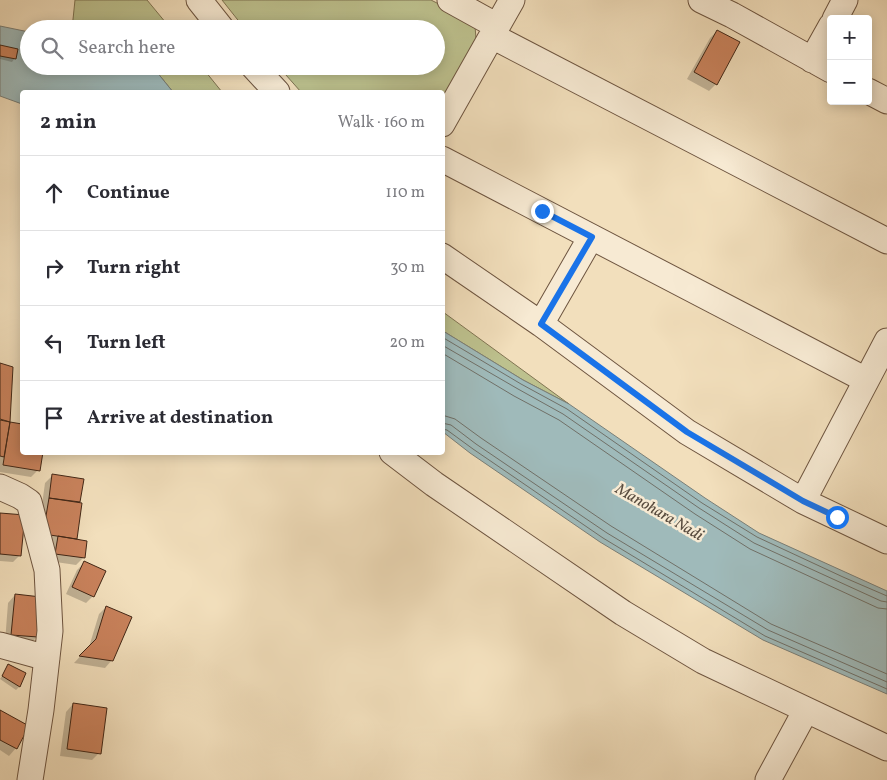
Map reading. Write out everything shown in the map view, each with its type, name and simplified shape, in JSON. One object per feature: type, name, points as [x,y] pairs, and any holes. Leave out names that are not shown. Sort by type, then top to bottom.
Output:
[{"type":"street","points":[[199,0],[215,20]]},
{"type":"street","points":[[450,0],[495,31],[887,241]]},
{"type":"street","points":[[445,119],[512,0]]},
{"type":"street","points":[[701,0],[736,8],[821,65],[827,42]]},
{"type":"street","points":[[837,15],[845,0]]},
{"type":"street","points":[[261,75],[275,90]]},
{"type":"street","points":[[872,93],[887,101]]},
{"type":"street","points":[[445,161],[866,380]]},
{"type":"street","points":[[541,324],[592,237]]},
{"type":"street","points":[[445,258],[541,324],[687,432],[803,501],[887,541]]},
{"type":"street","points":[[803,501],[887,342]]},
{"type":"street","points":[[396,455],[434,484],[623,613],[703,661],[887,748]]},
{"type":"street","points":[[0,487],[29,502],[47,570],[50,631],[30,780]]},
{"type":"street","points":[[0,645],[47,658]]},
{"type":"street","points":[[768,780],[806,710]]},
{"type":"green space","points":[[75,0],[147,0],[164,20],[73,20]]},
{"type":"green space","points":[[222,0],[431,0],[468,19],[475,26],[476,39],[445,94],[445,90],[299,90],[286,75],[445,75],[445,20],[238,20]]},
{"type":"green space","points":[[159,75],[208,75],[220,90],[171,90]]},
{"type":"green space","points":[[445,313],[569,404],[523,380],[445,332]]},
{"type":"water","points":[[0,26],[20,30],[20,75],[159,75],[171,90],[20,90],[20,103],[0,96]]},
{"type":"water","name":"Manohara Nadi","points":[[445,332],[523,380],[569,404],[759,533],[887,591],[887,694],[763,640],[600,542],[470,453],[445,434]]},
{"type":"building","points":[[717,30],[740,42],[717,85],[694,72]]},
{"type":"building","points":[[0,45],[18,49],[16,59],[0,56]]},
{"type":"building","points":[[0,363],[13,367],[10,422],[0,419]]},
{"type":"building","points":[[0,420],[10,422],[4,457],[0,456]]},
{"type":"building","points":[[10,422],[20,424],[20,455],[43,455],[40,471],[3,465]]},
{"type":"building","points":[[52,474],[84,479],[80,502],[49,498]]},
{"type":"building","points":[[49,498],[82,503],[77,539],[43,534]]},
{"type":"building","points":[[0,513],[25,515],[21,556],[0,554]]},
{"type":"building","points":[[58,536],[87,541],[85,558],[55,554]]},
{"type":"building","points":[[84,561],[106,571],[94,597],[72,587]]},
{"type":"building","points":[[15,594],[41,597],[38,637],[11,635]]},
{"type":"building","points":[[106,606],[132,617],[113,661],[79,656],[96,639]]},
{"type":"building","points":[[8,664],[26,673],[20,687],[2,676]]},
{"type":"building","points":[[73,703],[107,708],[101,754],[67,749]]},
{"type":"building","points":[[0,710],[29,726],[17,749],[0,740]]},
{"type":"route","points":[[542,211],[592,237],[541,324],[687,432],[803,501],[837,517]]}]
